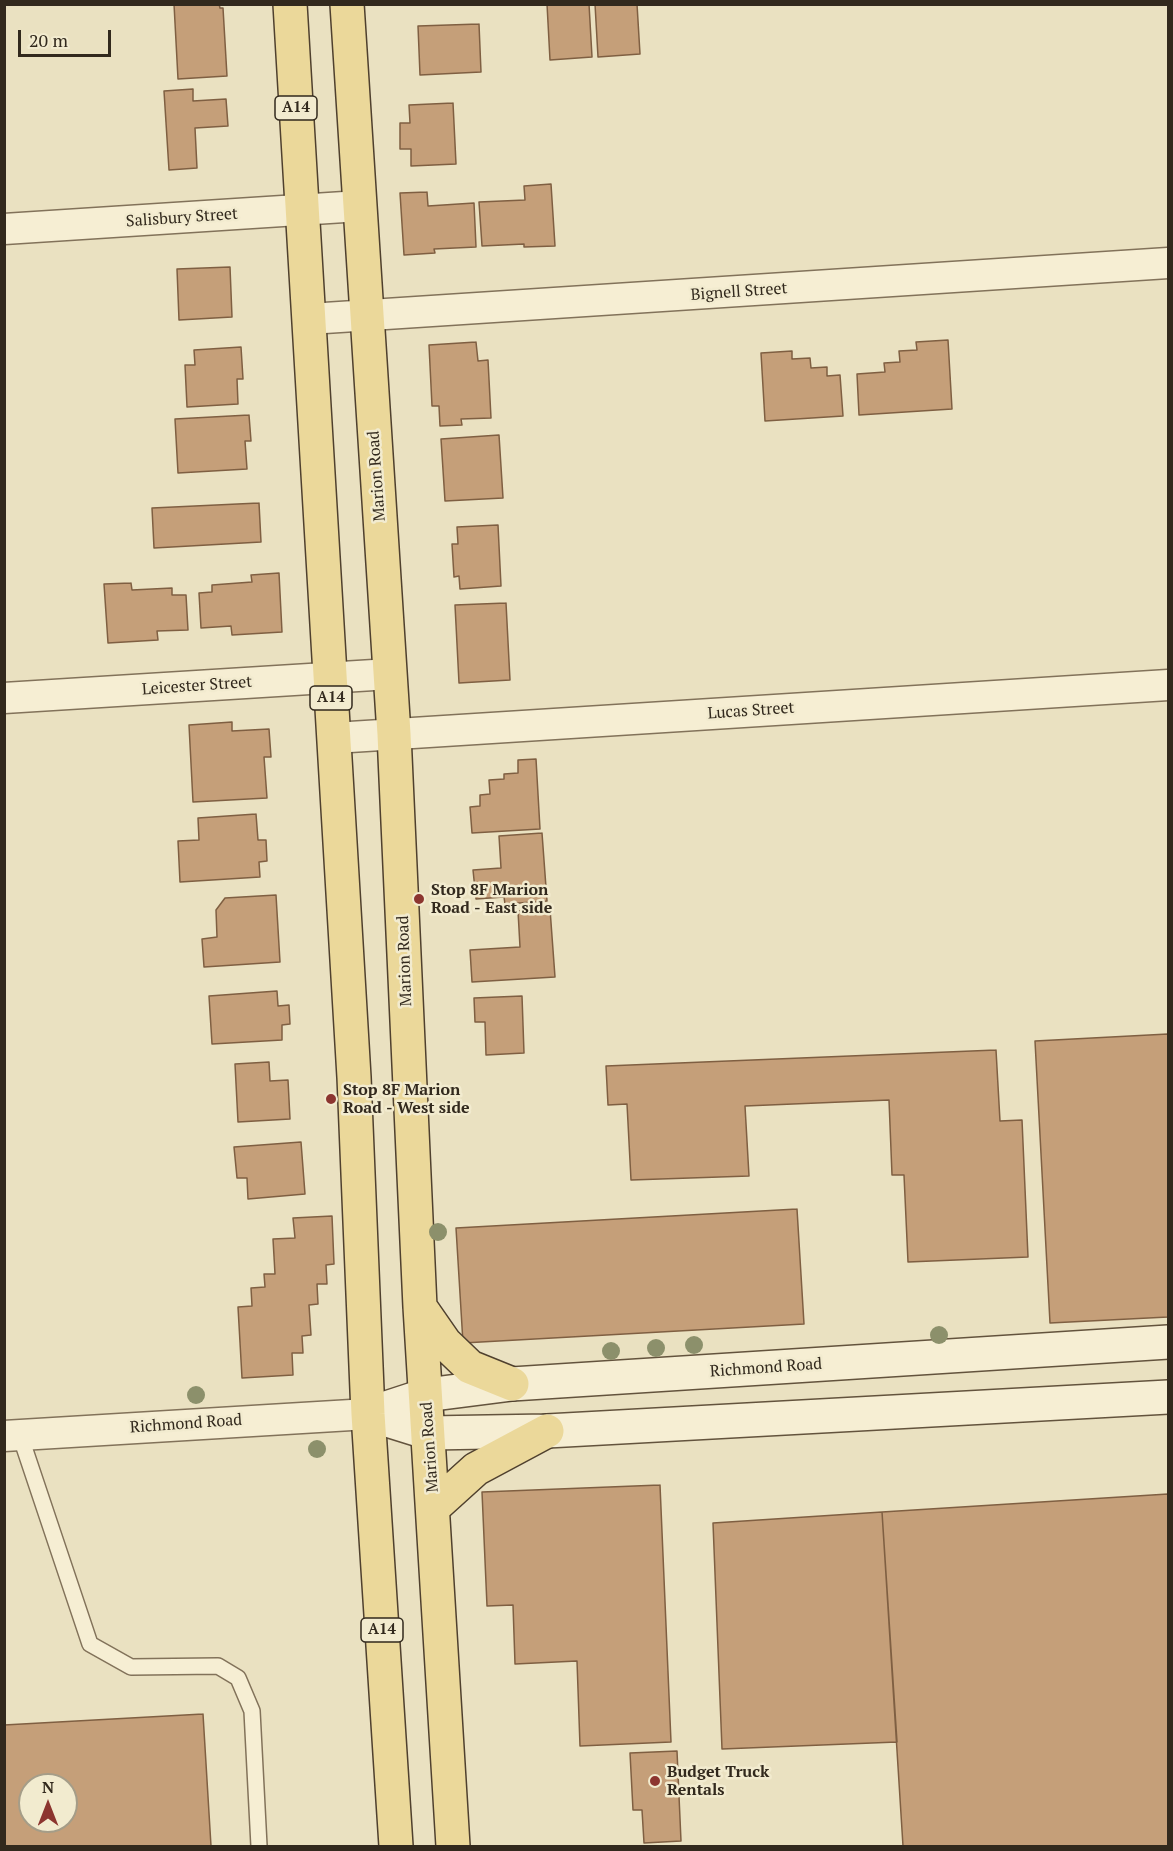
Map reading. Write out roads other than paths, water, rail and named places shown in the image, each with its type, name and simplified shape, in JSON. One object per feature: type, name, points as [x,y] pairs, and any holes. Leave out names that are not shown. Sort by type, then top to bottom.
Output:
[{"type":"main road","name":"A14","points":[[290,4],[354,1077],[368,1414],[396,1846]]},
{"type":"main road","name":"Marion Road","points":[[347,4],[394,734],[420,1307],[453,1846]]},
{"type":"main road","points":[[420,1307],[445,1343],[471,1367],[512,1384]]},
{"type":"main road","name":"Richmond Road","points":[[368,1414],[426,1395],[512,1384],[1168,1342]]},
{"type":"main road","name":"Richmond Road","points":[[368,1414],[429,1433],[547,1431],[1168,1398]]},
{"type":"main road","points":[[434,1507],[476,1469],[547,1431]]},
{"type":"street","name":"Salisbury Street","points":[[4,229],[360,206]]},
{"type":"street","name":"Bignell Street","points":[[309,319],[1168,263]]},
{"type":"street","name":"Leicester Street","points":[[4,698],[390,674]]},
{"type":"street","name":"Lucas Street","points":[[334,738],[1168,685]]},
{"type":"street","name":"Richmond Road","points":[[12,1436],[368,1414]]},
{"type":"lane","points":[[12,1436],[90,1644],[131,1667],[218,1666],[238,1678],[252,1711],[259,1846]]},
{"type":"place","name":"Stop 8F Marion Road - East side","points":[[419,899]]},
{"type":"place","name":"Stop 8F Marion Road - West side","points":[[331,1099]]},
{"type":"place","name":"Budget Truck Rentals","points":[[655,1781]]}]
